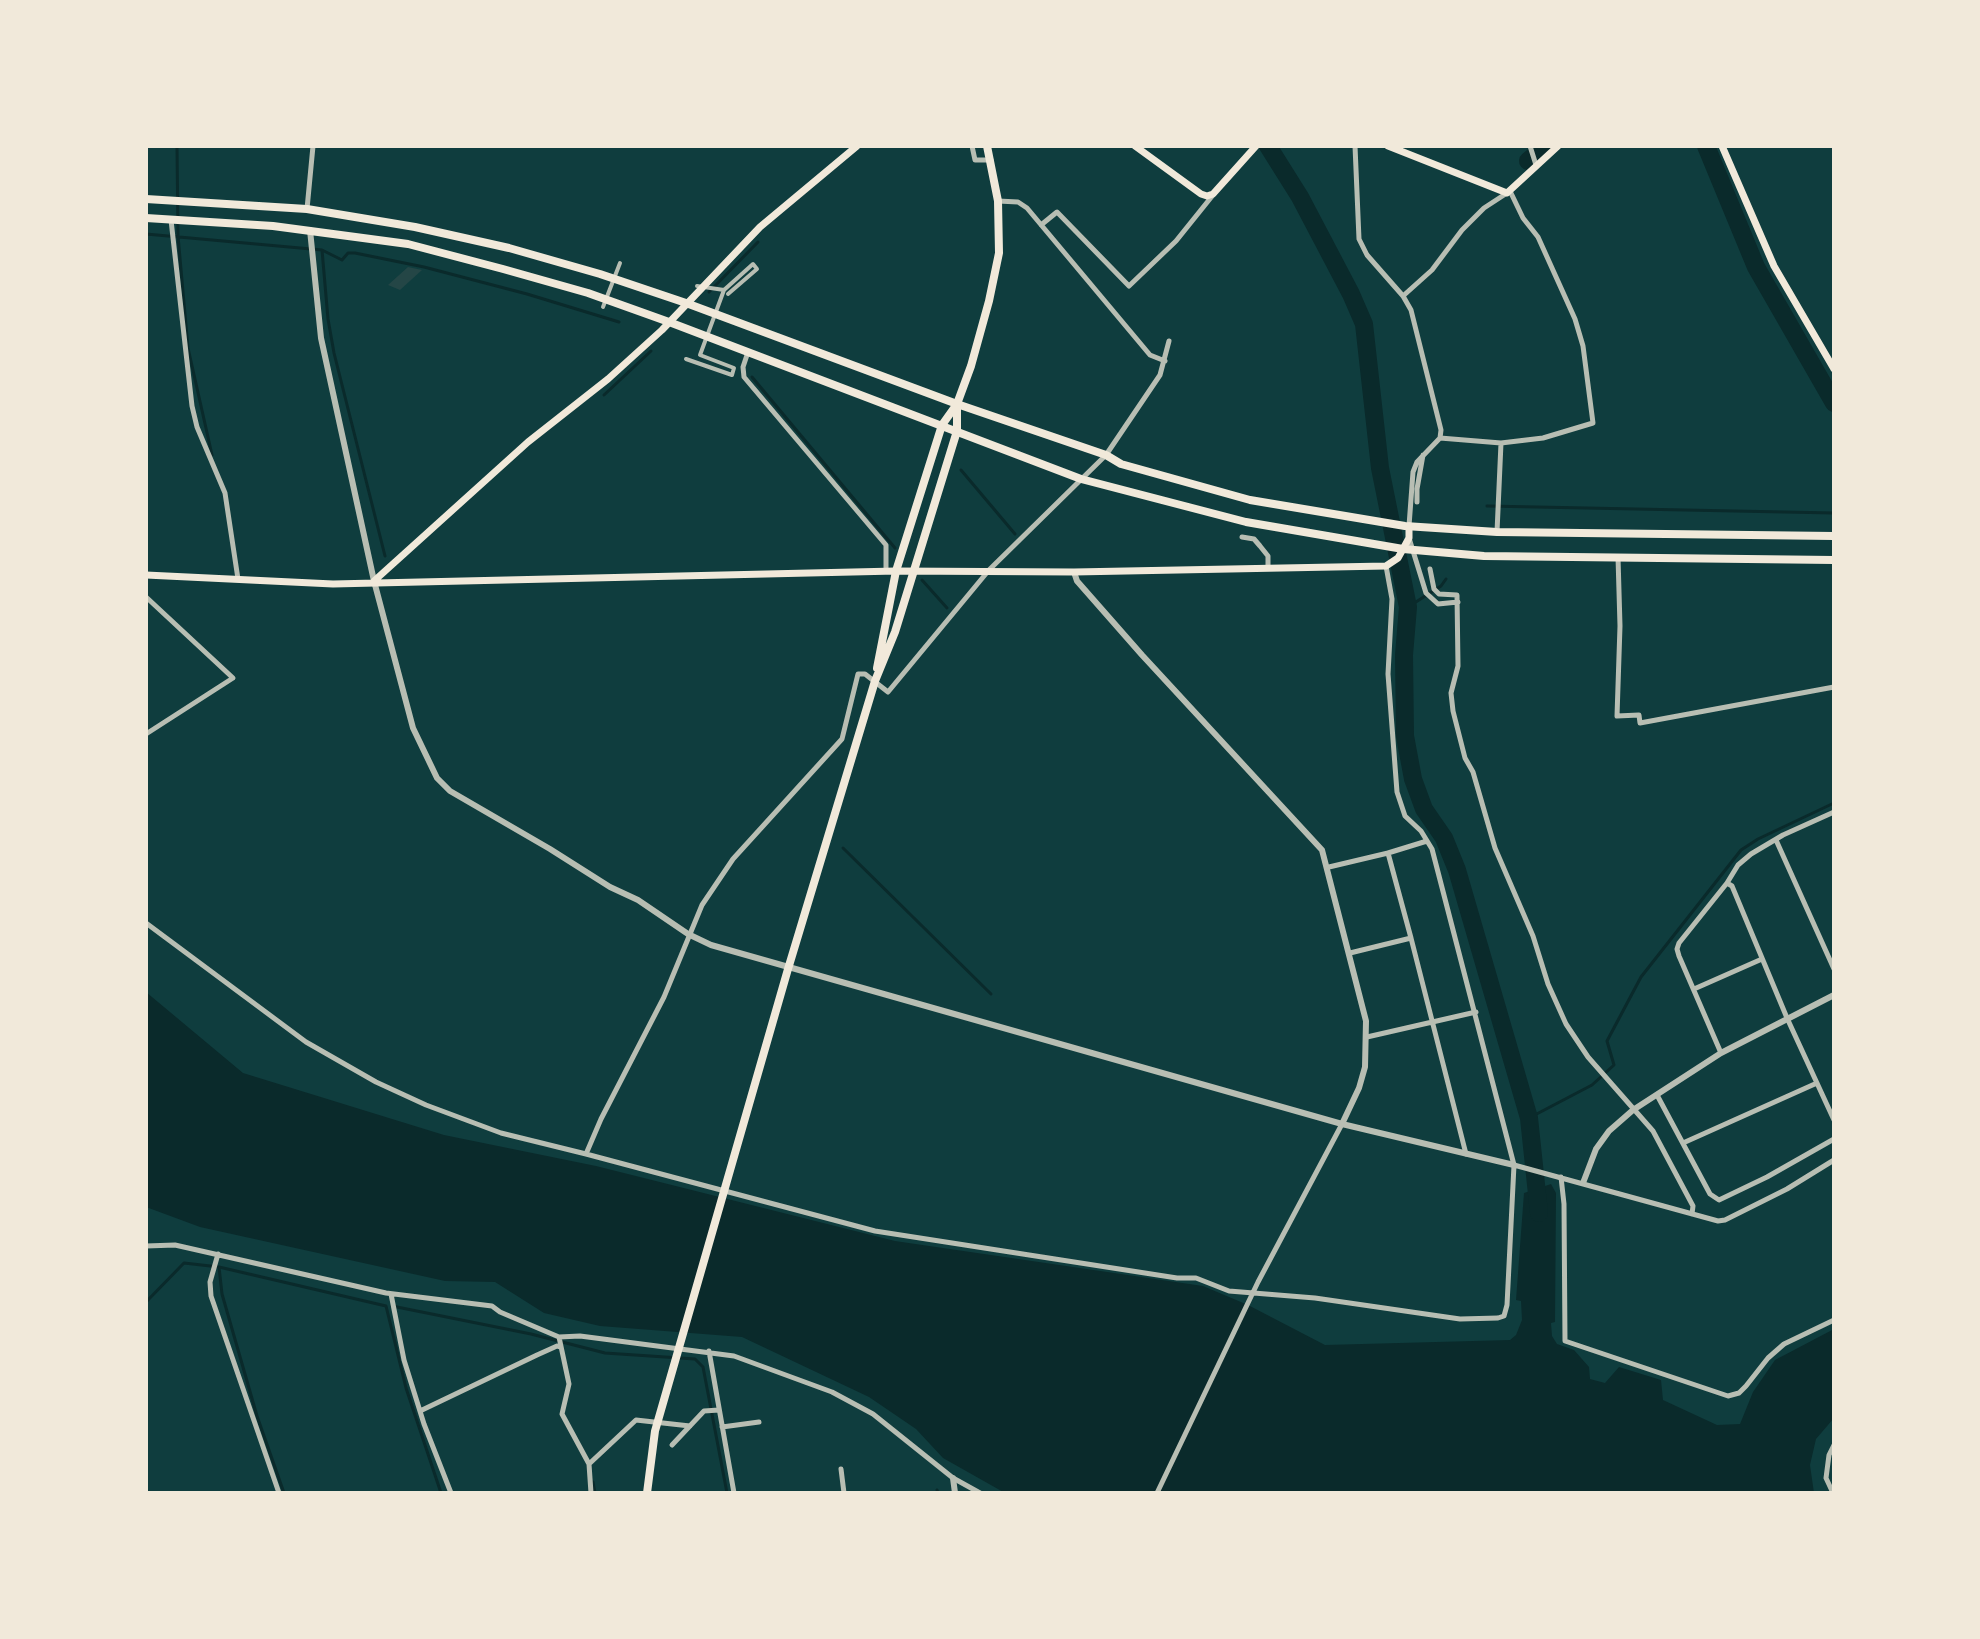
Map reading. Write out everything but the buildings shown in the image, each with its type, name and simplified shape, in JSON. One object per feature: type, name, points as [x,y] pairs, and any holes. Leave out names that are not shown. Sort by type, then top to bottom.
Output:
[{"type":"main road","points":[[374,581],[528,442],[608,379],[669,322],[760,227],[857,146]]},
{"type":"main road","points":[[647,1493],[655,1431],[788,969],[875,681],[895,632],[957,431],[957,404],[989,301],[999,253],[998,201],[987,146]]},
{"type":"main road","points":[[1135,146],[1201,194],[1213,194],[1256,146]]},
{"type":"main road","points":[[1388,146],[1508,192],[1558,146]]},
{"type":"main road","points":[[1722,146],[1774,266],[1834,369]]},
{"type":"main road","points":[[146,199],[307,209],[415,227],[509,248],[686,303],[957,404],[1106,455],[1121,464],[1250,500],[1407,526],[1497,532],[1834,536]]},
{"type":"main road","points":[[146,218],[310,230],[408,244],[588,293],[1081,479],[1246,522],[1409,550],[1484,556],[1618,555],[1834,560]]},
{"type":"main road","points":[[875,681],[896,571],[942,425],[957,404]]},
{"type":"main road","points":[[1407,526],[1409,550]]},
{"type":"main road","points":[[146,575],[333,584],[886,571],[1074,572],[1388,565],[1409,550]]},
{"type":"street","points":[[307,209],[313,146]]},
{"type":"street","points":[[972,146],[975,160],[992,160]]},
{"type":"street","points":[[1355,146],[1359,239],[1367,255],[1403,296],[1411,310],[1431,397],[1438,413],[1440,438],[1424,454],[1413,472],[1407,526]]},
{"type":"street","points":[[1530,148],[1535,164]]},
{"type":"street","points":[[1403,296],[1432,270],[1462,230],[1484,208],[1508,192],[1538,237],[1575,319],[1583,346],[1593,423],[1543,438],[1501,443],[1440,438]]},
{"type":"street","points":[[1041,225],[1057,212],[1129,286],[1176,241],[1213,194]]},
{"type":"street","points":[[998,201],[1018,202],[1150,355],[1165,361]]},
{"type":"street","points":[[171,220],[192,406],[197,427],[225,493],[238,579]]},
{"type":"street","points":[[310,230],[321,338],[374,581],[413,728],[437,778],[465,801],[711,945],[1342,1124],[1518,1166],[1718,1221],[1803,1181],[1834,1160]]},
{"type":"street","points":[[603,307],[620,263]]},
{"type":"street","points":[[686,359],[732,375],[734,368],[700,355],[726,292],[753,264],[757,269],[726,292],[697,286]]},
{"type":"street","points":[[586,1154],[664,997],[702,905],[733,859],[842,739],[858,674],[865,674],[888,692],[989,570],[1106,455],[1160,375],[1169,341]]},
{"type":"street","points":[[748,352],[743,367],[744,377],[886,545],[886,571]]},
{"type":"street","points":[[1497,532],[1501,443]]},
{"type":"street","points":[[1417,502],[1424,454]]},
{"type":"street","points":[[1242,537],[1254,539],[1260,546],[1268,556],[1268,568]]},
{"type":"street","points":[[1409,550],[1426,593],[1432,600],[1438,604],[1458,602]]},
{"type":"street","points":[[1618,555],[1620,626],[1617,716],[1639,715],[1640,723],[1834,687]]},
{"type":"street","points":[[146,923],[306,1042],[376,1082],[426,1105],[501,1133],[875,1231],[1177,1278],[1196,1278],[1229,1291],[1315,1298],[1460,1319],[1498,1318],[1504,1316],[1507,1305],[1518,1166],[1432,849],[1421,831],[1405,816],[1397,792],[1388,674],[1392,599],[1388,565]]},
{"type":"street","points":[[1430,569],[1437,591],[1457,595],[1458,666],[1451,693],[1453,711],[1495,848],[1533,936],[1548,984],[1566,1024],[1597,1066],[1653,1131],[1693,1206],[1692,1214]]},
{"type":"street","points":[[1074,572],[1077,581],[1142,655],[1322,850],[1329,867],[1366,1021],[1362,1077],[1342,1124],[1250,1301],[1157,1493]]},
{"type":"street","points":[[146,597],[233,678],[146,734]]},
{"type":"street","points":[[1721,1053],[1677,949],[1738,865],[1776,840],[1834,813]]},
{"type":"street","points":[[1776,840],[1834,969]]},
{"type":"street","points":[[1329,867],[1427,841]]},
{"type":"street","points":[[1388,853],[1466,1154]]},
{"type":"street","points":[[1727,883],[1732,886],[1834,1120]]},
{"type":"street","points":[[1350,953],[1411,938]]},
{"type":"street","points":[[1694,989],[1763,959]]},
{"type":"street","points":[[1583,1183],[1596,1149],[1609,1131],[1633,1110],[1721,1053],[1834,995]]},
{"type":"street","points":[[1367,1037],[1476,1012]]},
{"type":"street","points":[[1683,1143],[1817,1083]]},
{"type":"street","points":[[1657,1095],[1710,1194],[1719,1200],[1834,1139]]},
{"type":"street","points":[[1559,1177],[1564,1204],[1565,1341],[1728,1396],[1739,1393],[1784,1344],[1834,1320]]},
{"type":"street","points":[[146,1246],[175,1245],[391,1294],[492,1306],[559,1337],[580,1336],[734,1356],[832,1392],[891,1427],[953,1478],[980,1493]]},
{"type":"street","points":[[218,1254],[210,1282],[211,1296],[279,1493]]},
{"type":"street","points":[[391,1294],[404,1360],[451,1493]]},
{"type":"street","points":[[559,1337],[569,1384],[562,1414],[589,1464],[591,1493]]},
{"type":"street","points":[[420,1411],[557,1346],[561,1347]]},
{"type":"street","points":[[709,1351],[734,1493]]},
{"type":"street","points":[[672,1445],[704,1411],[719,1410]]},
{"type":"street","points":[[589,1464],[636,1420],[690,1426]]},
{"type":"street","points":[[722,1427],[759,1422]]},
{"type":"street","points":[[1833,1493],[1826,1478],[1829,1455],[1834,1445]]},
{"type":"street","points":[[841,1469],[844,1493]]},
{"type":"street","points":[[953,1478],[955,1493]]},
{"type":"shaded area","points":[[408,267],[422,270],[400,290],[388,285]]},
{"type":"shaded area","points":[[146,992],[243,1073],[444,1135],[596,1166],[895,1241],[1203,1286],[1248,1305],[1325,1345],[1510,1340],[1516,1335],[1522,1320],[1521,1301],[1516,1300],[1524,1193],[1551,1184],[1556,1193],[1555,1322],[1551,1323],[1552,1336],[1557,1344],[1574,1350],[1589,1367],[1590,1379],[1605,1383],[1619,1367],[1661,1380],[1663,1400],[1717,1425],[1740,1424],[1753,1392],[1775,1360],[1834,1329],[1834,1418],[1816,1439],[1810,1465],[1814,1493],[1005,1493],[943,1458],[916,1429],[869,1397],[742,1337],[600,1326],[544,1313],[495,1282],[445,1281],[200,1227],[146,1207]]},
{"type":"waterway","points":[[177,146],[178,236],[188,348],[212,455]]},
{"type":"waterway","points":[[1268,146],[1300,197],[1364,324],[1380,468],[1408,607],[1404,655],[1405,736],[1413,779],[1424,809],[1444,838],[1457,870],[1529,1118],[1539,1213]]},
{"type":"waterway","points":[[1528,161],[1546,146]]},
{"type":"waterway","points":[[1706,146],[1756,267],[1834,403]]},
{"type":"waterway","points":[[146,234],[322,250],[334,353],[385,556]]},
{"type":"waterway","points":[[709,292],[758,242]]},
{"type":"waterway","points":[[322,250],[342,260],[348,253],[355,253],[424,267],[619,322]]},
{"type":"waterway","points":[[604,395],[651,351]]},
{"type":"waterway","points":[[752,377],[895,548]]},
{"type":"waterway","points":[[961,470],[1015,534]]},
{"type":"waterway","points":[[1487,506],[1834,513]]},
{"type":"waterway","points":[[1408,607],[1441,586],[1446,579]]},
{"type":"waterway","points":[[922,580],[947,608]]},
{"type":"waterway","points":[[1529,1118],[1592,1085],[1614,1065],[1607,1041],[1641,977],[1741,850],[1834,803]]},
{"type":"waterway","points":[[843,848],[991,994]]},
{"type":"waterway","points":[[146,1302],[184,1263],[219,1267],[386,1306],[406,1388],[441,1493]]},
{"type":"waterway","points":[[219,1267],[222,1294],[257,1416],[284,1493]]},
{"type":"waterway","points":[[392,1306],[531,1334],[605,1353],[695,1359],[703,1367],[727,1493]]},
{"type":"waterway","points":[[593,1482],[595,1493]]}]
